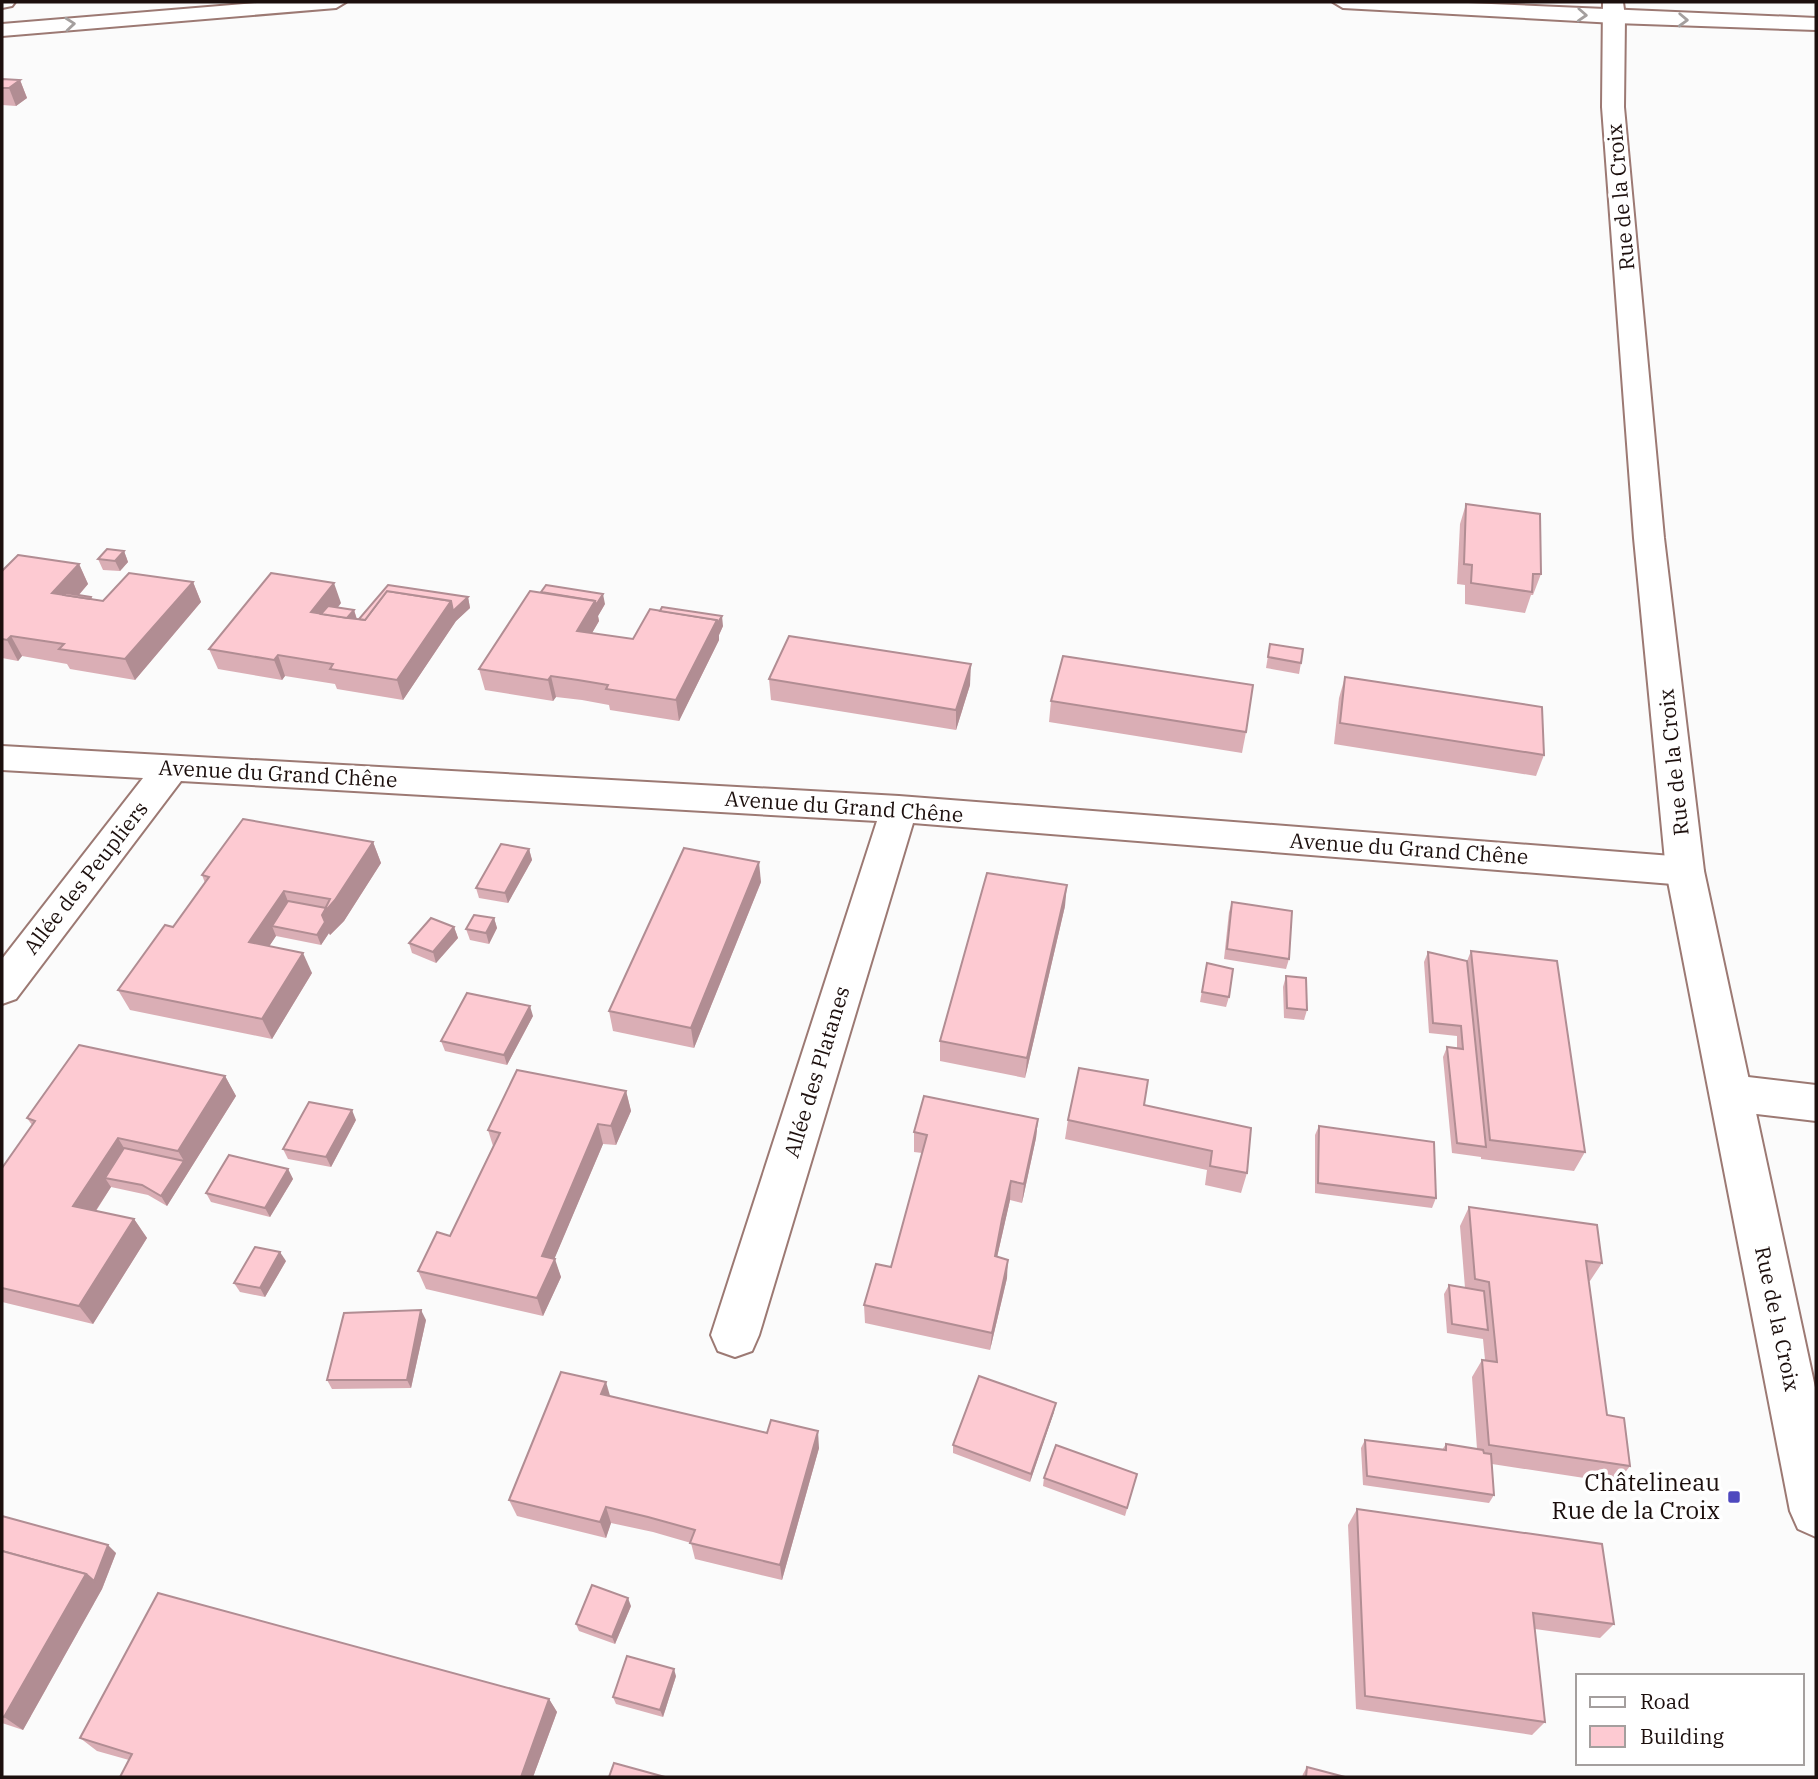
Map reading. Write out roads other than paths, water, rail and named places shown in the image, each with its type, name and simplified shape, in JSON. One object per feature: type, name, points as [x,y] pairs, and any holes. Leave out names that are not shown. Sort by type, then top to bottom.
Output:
[{"type":"main road","points":[[2,30],[336,2]]},
{"type":"main road","points":[[1343,2],[1614,9],[1816,24]]},
{"type":"main road","name":"Rue de la Croix","points":[[1614,9],[1614,121],[1649,538],[1685,871],[1816,1511]]},
{"type":"main road","name":"Avenue du Grand Chêne","points":[[2,758],[899,809],[1685,871]]},
{"type":"main road","name":"Allée des Peupliers","points":[[2,988],[171,768]]},
{"type":"main road","name":"Allée des Platanes","points":[[735,1335],[899,809]]},
{"type":"main road","points":[[1731,1093],[1816,1102]]},
{"type":"place","name":"Châtelineau Rue de la Croix","points":[[1734,1497]]}]
